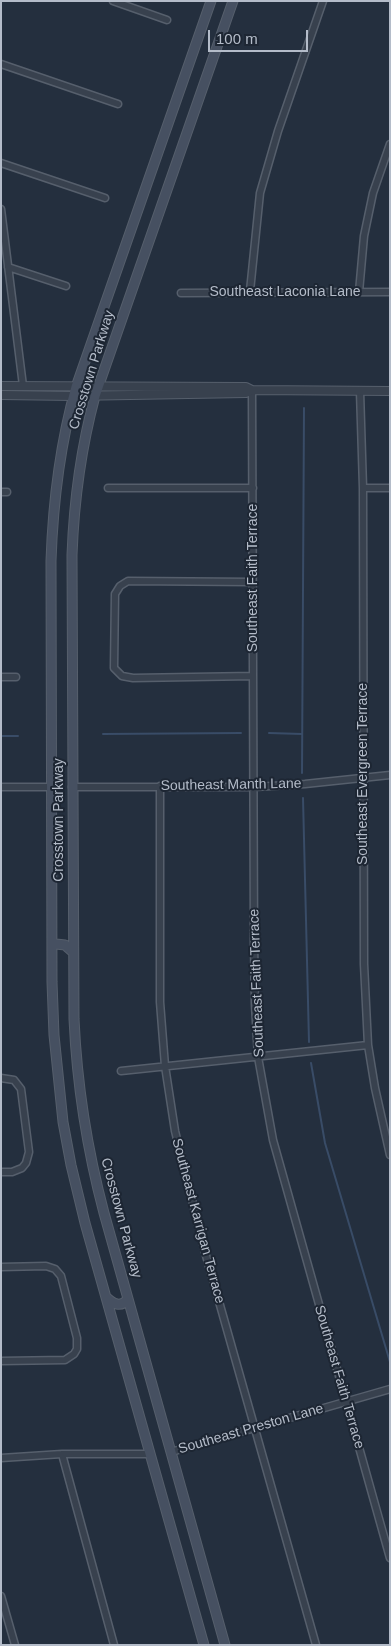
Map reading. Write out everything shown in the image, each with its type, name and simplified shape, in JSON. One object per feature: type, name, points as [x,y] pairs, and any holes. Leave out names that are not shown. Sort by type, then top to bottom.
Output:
[{"type":"main road","name":"Crosstown Parkway","points":[[204,1645],[80,1203],[63,1122],[54,1035],[52,946],[51,561],[60,458],[73,396],[211,1]]},
{"type":"main road","name":"Crosstown Parkway","points":[[225,1645],[96,1182],[83,1115],[76,1057],[73,952],[72,582],[73,521],[81,457],[95,396],[233,1]]},
{"type":"main road","points":[[52,946],[56,944],[65,945],[73,952]]},
{"type":"main road","points":[[106,1298],[114,1304],[125,1303],[128,1300]]},
{"type":"street","points":[[113,1],[167,20]]},
{"type":"street","points":[[250,292],[260,193],[278,131],[323,1]]},
{"type":"street","points":[[1,64],[118,104]]},
{"type":"street","points":[[360,292],[364,236],[373,194],[390,144]]},
{"type":"street","points":[[1,164],[105,198]]},
{"type":"street","points":[[1,209],[23,386]]},
{"type":"street","points":[[8,267],[66,286]]},
{"type":"street","name":"Southeast Laconia Lane","points":[[181,293],[390,292]]},
{"type":"street","points":[[1,386],[246,387],[252,390],[390,391]]},
{"type":"street","points":[[1,395],[95,396],[246,393],[252,390]]},
{"type":"street","name":"Southeast Faith Terrace","points":[[252,390],[254,942],[258,1057],[273,1140],[390,1558]]},
{"type":"street","name":"Southeast Evergreen Terrace","points":[[360,391],[364,964],[368,1045],[375,1088],[390,1155]]},
{"type":"street","points":[[108,488],[253,488]]},
{"type":"street","points":[[362,488],[390,488]]},
{"type":"street","points":[[253,582],[128,581],[120,586],[115,594],[114,668],[122,676],[133,678],[253,676]]},
{"type":"street","points":[[1,677],[16,677]]},
{"type":"street","name":"Southeast Manth Lane","points":[[72,787],[254,787],[390,775]]},
{"type":"street","name":"Southeast Karrigan Terrace","points":[[160,786],[160,1002],[165,1066],[175,1131],[205,1252],[316,1645]]},
{"type":"street","points":[[1,788],[52,787]]},
{"type":"street","points":[[121,1071],[368,1045]]},
{"type":"street","points":[[1,1078],[14,1080],[21,1089],[29,1152],[26,1163],[17,1171],[1,1172]]},
{"type":"street","points":[[1,1267],[46,1266],[55,1269],[61,1276],[78,1343],[77,1349],[69,1358],[59,1361],[1,1361]]},
{"type":"street","name":"Southeast Preston Lane","points":[[171,1452],[390,1389]]},
{"type":"street","points":[[1,1458],[62,1454],[150,1454]]},
{"type":"street","points":[[62,1454],[114,1645]]},
{"type":"street","points":[[1,1596],[15,1645]]},
{"type":"waterway","points":[[302,773],[304,408]]},
{"type":"waterway","points":[[103,734],[241,733]]},
{"type":"waterway","points":[[269,733],[302,734]]},
{"type":"waterway","points":[[1,736],[18,736]]},
{"type":"waterway","points":[[303,798],[309,1042]]},
{"type":"waterway","points":[[311,1063],[325,1143],[390,1362]]}]
